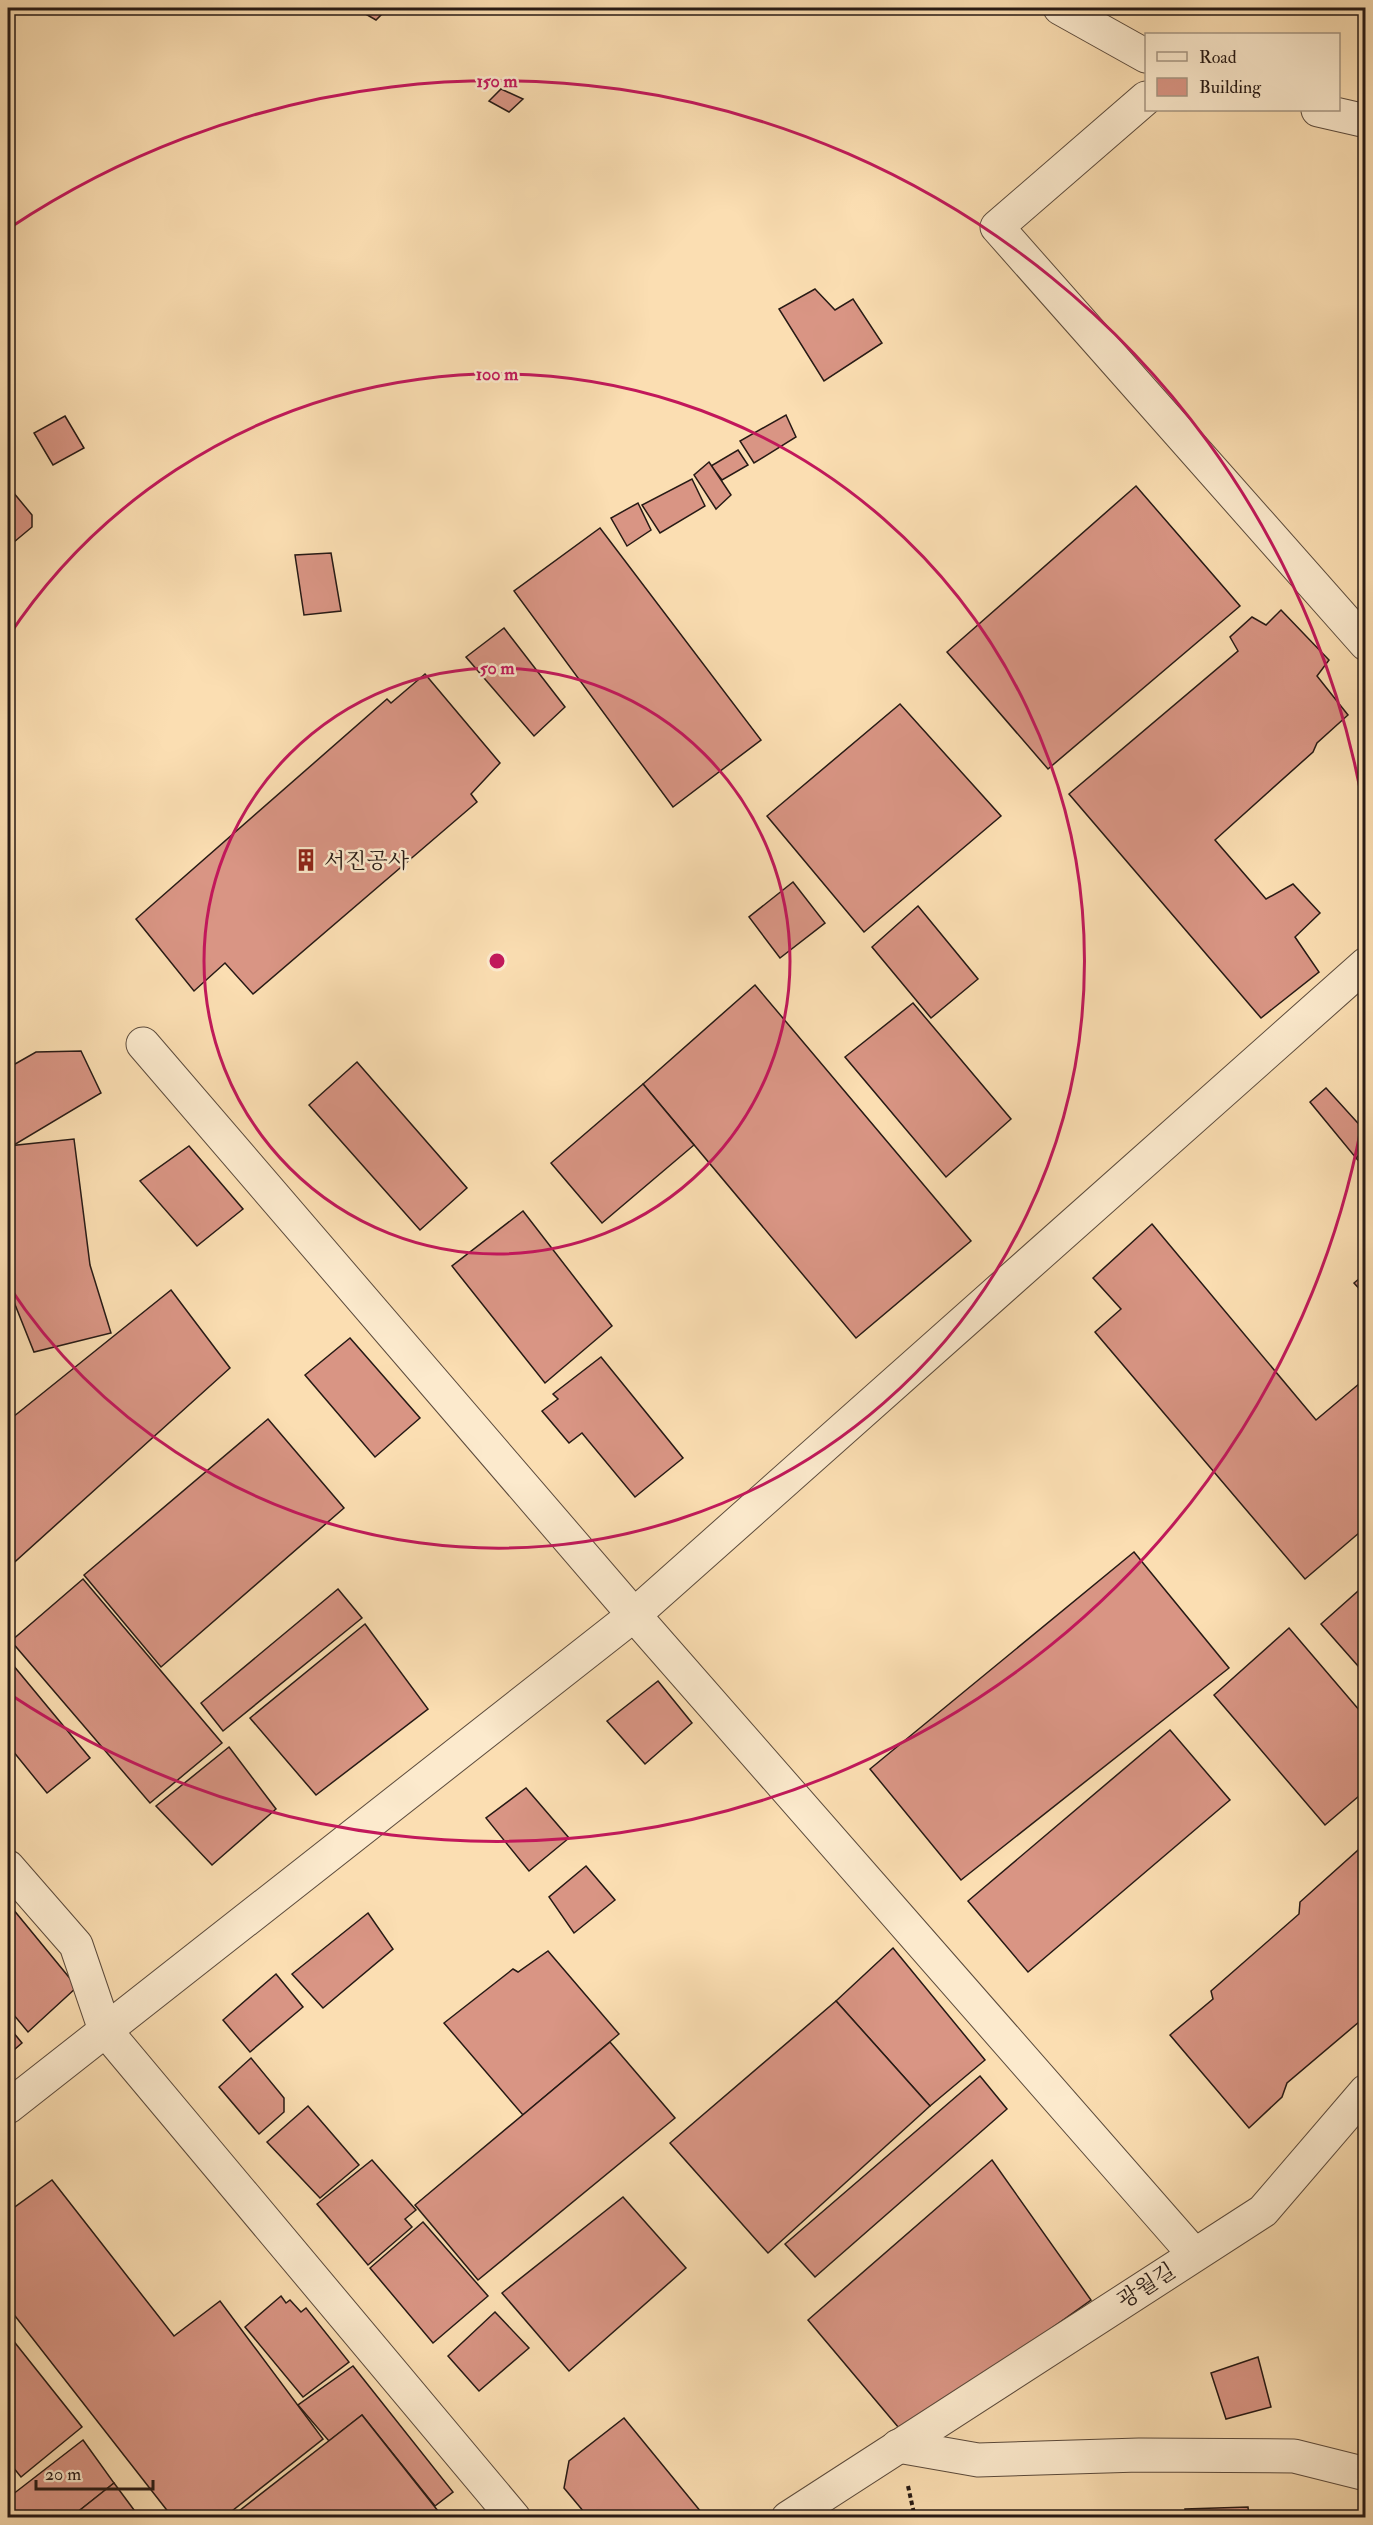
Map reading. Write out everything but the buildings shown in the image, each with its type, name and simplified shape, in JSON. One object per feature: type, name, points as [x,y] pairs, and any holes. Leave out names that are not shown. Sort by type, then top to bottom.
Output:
[{"type":"street","points":[[1060,8],[1145,55]]},
{"type":"street","points":[[1145,99],[997,227],[1365,644]]},
{"type":"street","points":[[1322,111],[1365,121]]},
{"type":"street","points":[[8,2106],[634,1615],[1365,964]]},
{"type":"street","points":[[143,1044],[634,1615],[1194,2254]]},
{"type":"street","points":[[8,1867],[76,1946],[105,2030],[514,2517]]},
{"type":"street","name":"광월길","points":[[788,2517],[1263,2211],[1365,2091]]},
{"type":"street","points":[[898,2446],[978,2460],[1139,2455],[1294,2457],[1365,2474]]},
{"type":"place","name":"서진공사","points":[[306,860]]}]
